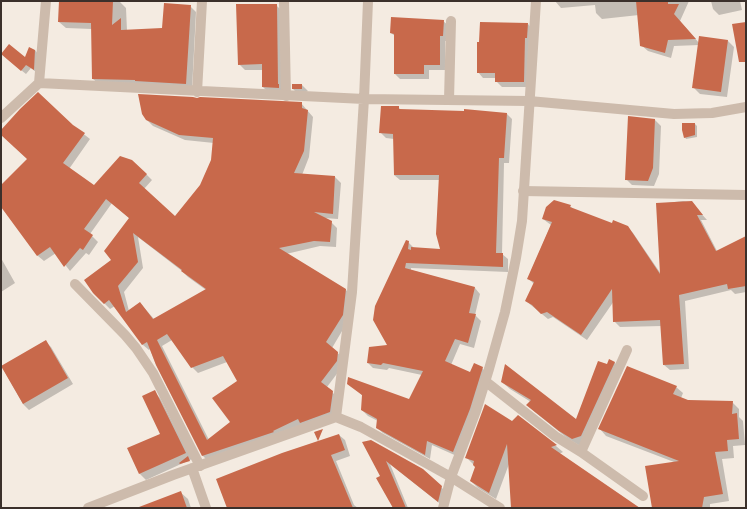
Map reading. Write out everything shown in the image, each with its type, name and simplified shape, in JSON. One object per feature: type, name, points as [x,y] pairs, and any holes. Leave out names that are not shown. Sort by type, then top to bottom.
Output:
[{"type":"street","points":[[1,118],[39,83],[46,1]]},
{"type":"street","points":[[197,92],[202,1]]},
{"type":"street","points":[[284,1],[286,96]]},
{"type":"street","points":[[336,417],[352,292],[364,99],[368,1]]},
{"type":"street","points":[[443,508],[451,477],[476,411],[505,312],[519,236],[536,1]]},
{"type":"street","points":[[449,100],[451,21]]},
{"type":"street","points":[[39,83],[197,92],[364,99],[529,101],[674,114],[712,113],[746,107]]},
{"type":"street","points":[[523,191],[746,195]]},
{"type":"street","points":[[74,284],[136,348],[153,373],[196,467],[206,508]]},
{"type":"street","points":[[581,452],[627,350]]},
{"type":"street","points":[[485,381],[555,436],[581,452],[644,496]]},
{"type":"street","points":[[88,508],[196,467],[336,417],[361,427],[451,477],[500,508]]},
{"type":"building","points":[[59,1],[113,1],[112,25],[121,18],[121,30],[162,28],[164,3],[191,5],[186,84],[135,80],[92,79],[91,23],[58,22]]},
{"type":"building","points":[[636,1],[668,1],[668,4],[679,4],[674,14],[696,39],[668,40],[665,53],[640,46]]},
{"type":"building","points":[[236,4],[277,4],[279,88],[262,87],[262,64],[238,65]]},
{"type":"building","points":[[391,17],[444,20],[443,36],[440,36],[440,65],[424,65],[424,74],[394,74],[394,34],[390,33]]},
{"type":"building","points":[[480,22],[528,23],[527,38],[525,38],[524,82],[495,82],[495,73],[477,73],[477,42],[479,42]]},
{"type":"building","points":[[746,22],[746,62],[739,62],[732,24]]},
{"type":"building","points":[[699,36],[728,40],[721,92],[692,88]]},
{"type":"building","points":[[9,44],[25,57],[29,47],[35,50],[34,70],[26,65],[21,71],[1,54]]},
{"type":"building","points":[[292,84],[302,84],[302,89],[292,89]]},
{"type":"building","points":[[38,92],[73,125],[85,133],[63,163],[94,185],[120,156],[132,160],[147,174],[139,183],[175,216],[200,185],[211,160],[213,138],[179,135],[146,120],[142,114],[138,94],[302,102],[302,108],[308,110],[304,151],[294,173],[335,176],[333,214],[314,212],[332,221],[330,242],[314,241],[279,248],[346,289],[343,315],[326,342],[338,352],[337,361],[321,382],[333,391],[330,412],[300,423],[298,419],[273,431],[274,432],[202,456],[156,365],[147,342],[142,345],[109,300],[104,304],[93,293],[84,280],[111,260],[104,251],[129,218],[106,199],[84,229],[93,235],[83,250],[80,248],[64,267],[50,247],[37,256],[1,207],[1,185],[27,159],[1,135],[1,130]],"holes":[[[133,233],[182,270],[181,271],[206,289],[153,319],[140,302],[126,312],[118,286],[138,262]],[[167,334],[191,368],[223,356],[237,381],[212,398],[230,422],[207,440],[157,340]]]},
{"type":"building","points":[[381,106],[399,106],[399,109],[464,111],[464,109],[507,113],[504,158],[499,158],[496,253],[503,253],[503,267],[406,263],[405,268],[475,287],[469,313],[476,314],[468,343],[455,339],[445,361],[470,372],[474,363],[483,367],[470,409],[453,452],[427,441],[425,455],[376,428],[377,419],[361,410],[362,395],[347,384],[348,377],[409,399],[423,371],[383,363],[381,365],[367,363],[369,347],[387,345],[373,320],[375,306],[406,240],[409,241],[408,249],[411,250],[411,247],[440,249],[436,234],[439,175],[394,175],[393,134],[379,133]]},
{"type":"building","points":[[628,116],[655,119],[653,168],[648,181],[625,180]]},
{"type":"building","points":[[682,123],[695,123],[695,135],[684,138]]},
{"type":"building","points":[[554,200],[571,205],[570,207],[612,223],[613,220],[628,226],[660,274],[656,203],[692,201],[703,215],[697,215],[716,251],[746,236],[746,286],[728,289],[727,284],[679,295],[684,364],[663,365],[660,320],[613,322],[612,289],[581,335],[547,312],[541,314],[532,305],[525,301],[534,282],[527,279],[552,222],[542,219],[546,207]]},
{"type":"building","points":[[46,340],[68,378],[23,404],[1,366]]},
{"type":"building","points":[[609,359],[615,362],[581,436],[572,439],[559,431],[526,405],[531,400],[501,382],[505,364],[576,419],[598,361],[607,364]]},
{"type":"building","points":[[627,366],[677,386],[673,394],[688,400],[733,401],[732,414],[737,413],[739,439],[727,440],[728,451],[715,452],[723,494],[704,497],[702,508],[652,508],[645,466],[679,461],[598,429]]},
{"type":"building","points":[[155,390],[186,453],[139,474],[127,448],[160,434],[142,396]]},
{"type":"building","points":[[485,404],[512,421],[518,415],[557,445],[551,447],[640,508],[511,508],[507,444],[489,493],[470,481],[475,467],[473,465],[474,461],[465,458]]},
{"type":"building","points":[[323,429],[318,441],[314,432]]},
{"type":"building","points":[[339,434],[345,450],[331,455],[353,508],[227,508],[216,479],[282,453]]},
{"type":"building","points":[[371,440],[423,469],[442,486],[438,502],[386,461],[406,508],[393,508],[376,478],[380,476],[362,442]]},
{"type":"building","points":[[188,456],[190,461],[179,463]]},
{"type":"building","points":[[181,491],[187,508],[139,508],[139,507]]}]
